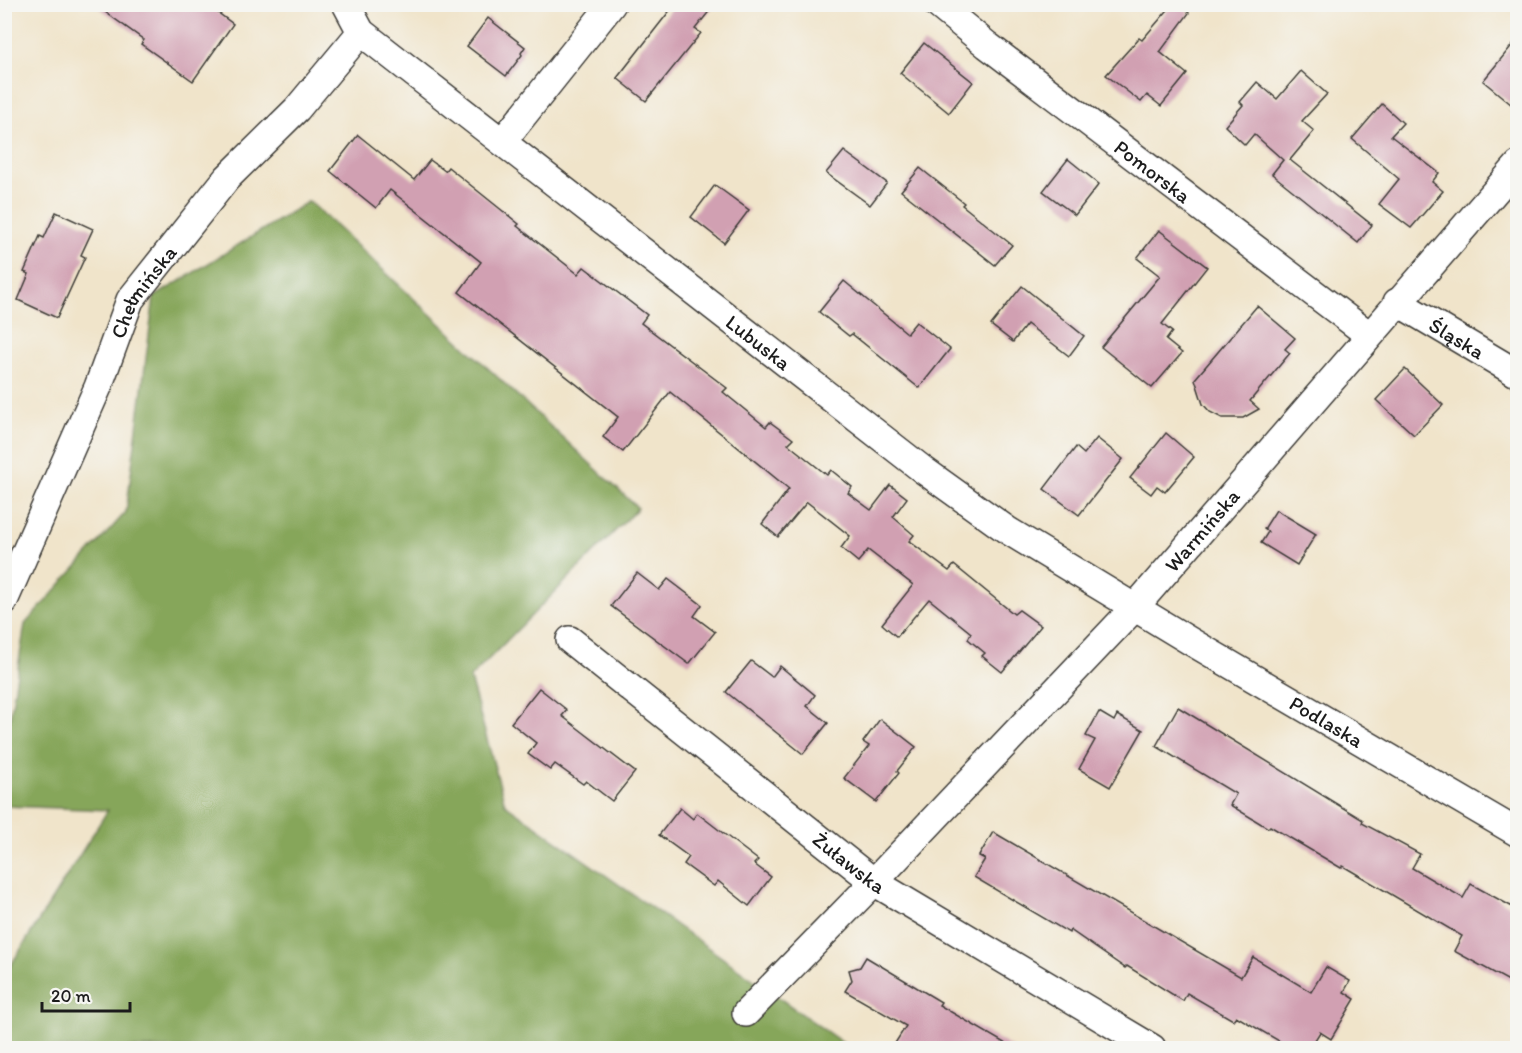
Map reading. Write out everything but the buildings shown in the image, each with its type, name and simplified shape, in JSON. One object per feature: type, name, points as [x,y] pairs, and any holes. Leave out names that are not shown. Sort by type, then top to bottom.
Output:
[{"type":"street","points":[[346,4],[361,32]]},
{"type":"street","points":[[503,141],[612,4]]},
{"type":"street","name":"Pomorska","points":[[937,4],[987,45],[1370,334]]},
{"type":"street","name":"Lubuska","points":[[361,32],[922,469],[1007,530],[1135,607]]},
{"type":"street","name":"Chełmińska","points":[[4,601],[98,387],[130,300],[227,178],[297,109],[361,32]]},
{"type":"street","name":"Warmińska","points":[[746,1013],[1135,607],[1518,165]]},
{"type":"street","name":"Śląska","points":[[1397,302],[1518,374]]},
{"type":"street","name":"Podlaska","points":[[1135,607],[1518,833]]},
{"type":"street","name":"Żuławska","points":[[570,640],[874,882],[1152,1048]]},
{"type":"green space","points":[[309,201],[638,508],[470,678],[505,804],[850,1048],[5,1048],[4,976],[108,810],[5,806],[5,749],[25,624],[126,512],[154,297]]}]
